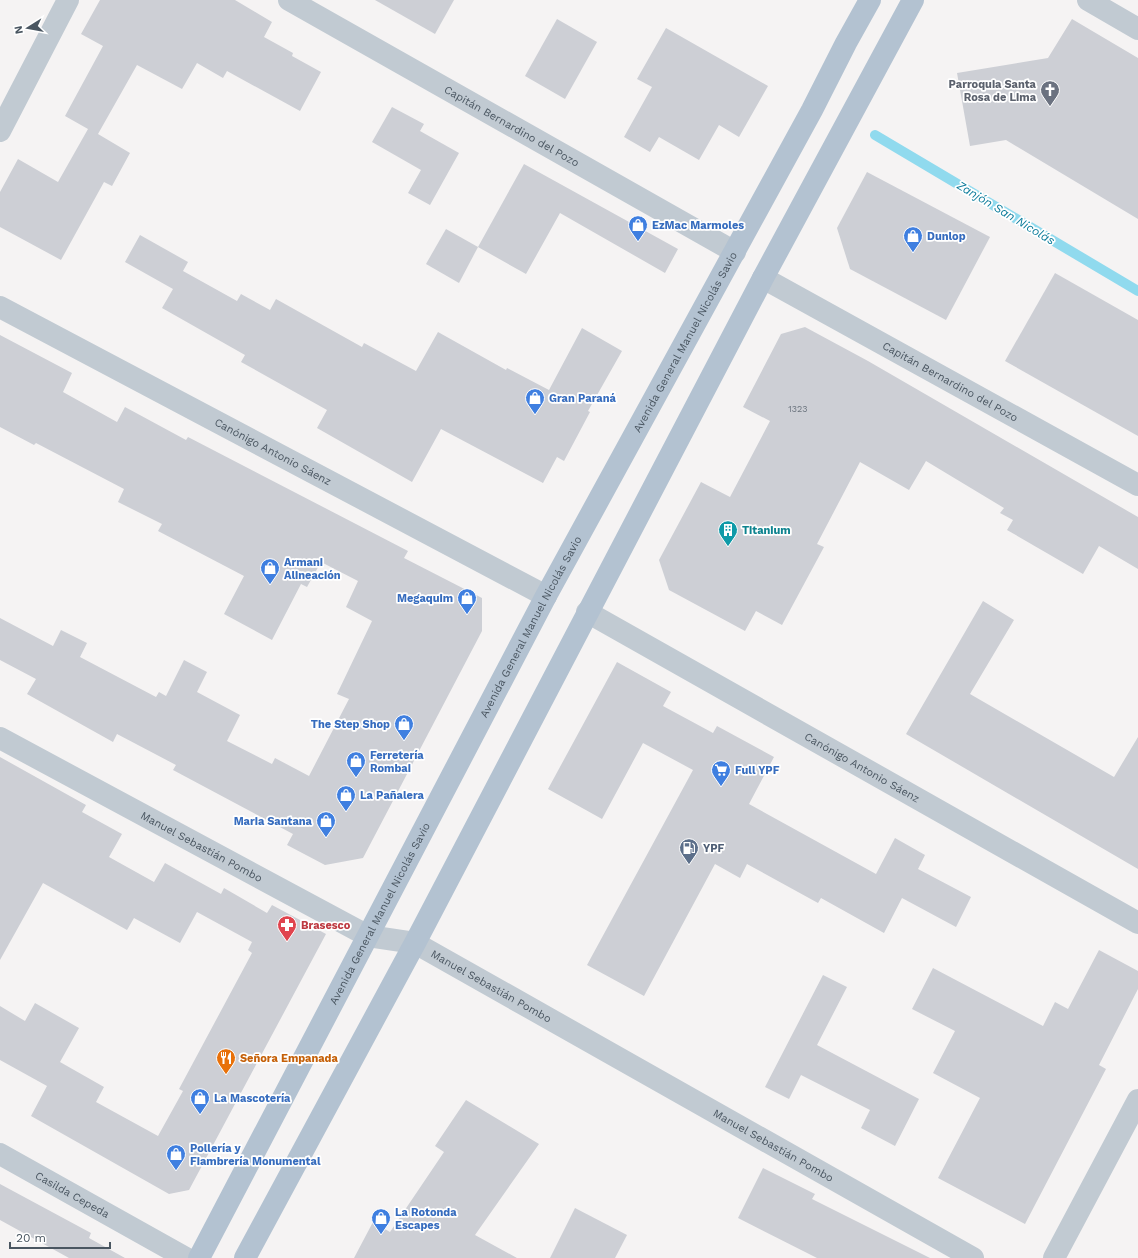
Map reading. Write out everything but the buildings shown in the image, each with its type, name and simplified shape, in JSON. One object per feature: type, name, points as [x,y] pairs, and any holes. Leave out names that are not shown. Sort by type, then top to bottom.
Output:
[{"type":"main road","name":"Avenida General Manuel Nicolás Savio","points":[[199,1258],[546,596],[735,252],[870,0]]},
{"type":"main road","points":[[245,1258],[415,943],[763,278],[913,0]]},
{"type":"street","points":[[0,131],[68,0]]},
{"type":"street","name":"Capitán Bernardino del Pozo","points":[[289,0],[735,252]]},
{"type":"street","points":[[1088,0],[1138,29]]},
{"type":"street","name":"Capitán Bernardino del Pozo","points":[[763,278],[1138,485]]},
{"type":"street","name":"Canónigo Antonio Sáenz","points":[[0,307],[546,596]]},
{"type":"street","name":"Canónigo Antonio Sáenz","points":[[587,612],[1138,923]]},
{"type":"street","name":"Manuel Sebastián Pombo","points":[[0,738],[368,936],[415,943],[973,1258]]},
{"type":"street","points":[[1054,1258],[1138,1100]]},
{"type":"street","name":"Casilda Cepeda","points":[[0,1154],[186,1258]]},
{"type":"waterway","name":"Zanjón San Nicolás","points":[[875,135],[1138,291]]},
{"type":"place","name":"Parroquia Santa Rosa de Lima","points":[[1050,107]]},
{"type":"place","name":"EzMac Marmoles","points":[[638,242]]},
{"type":"place","name":"Dunlop","points":[[913,253]]},
{"type":"place","name":"Gran Paraná","points":[[535,415]]},
{"type":"place","name":"Titanium","points":[[728,547]]},
{"type":"place","name":"Armani Alineación","points":[[270,585]]},
{"type":"place","name":"Megaquim","points":[[467,615]]},
{"type":"place","name":"The Step Shop","points":[[404,741]]},
{"type":"place","name":"Ferretería Rombai","points":[[356,778]]},
{"type":"place","name":"Full YPF","points":[[721,787]]},
{"type":"place","name":"La Pañalera","points":[[346,812]]},
{"type":"place","name":"Maria Santana","points":[[326,838]]},
{"type":"place","name":"YPF","points":[[689,865]]},
{"type":"place","name":"Brasesco","points":[[287,942]]},
{"type":"place","name":"Señora Empanada","points":[[226,1075]]},
{"type":"place","name":"La Mascotería","points":[[200,1115]]},
{"type":"place","name":"Pollería y Fiambrería Monumental","points":[[176,1171]]},
{"type":"place","name":"La Rotonda Escapes","points":[[381,1235]]}]
